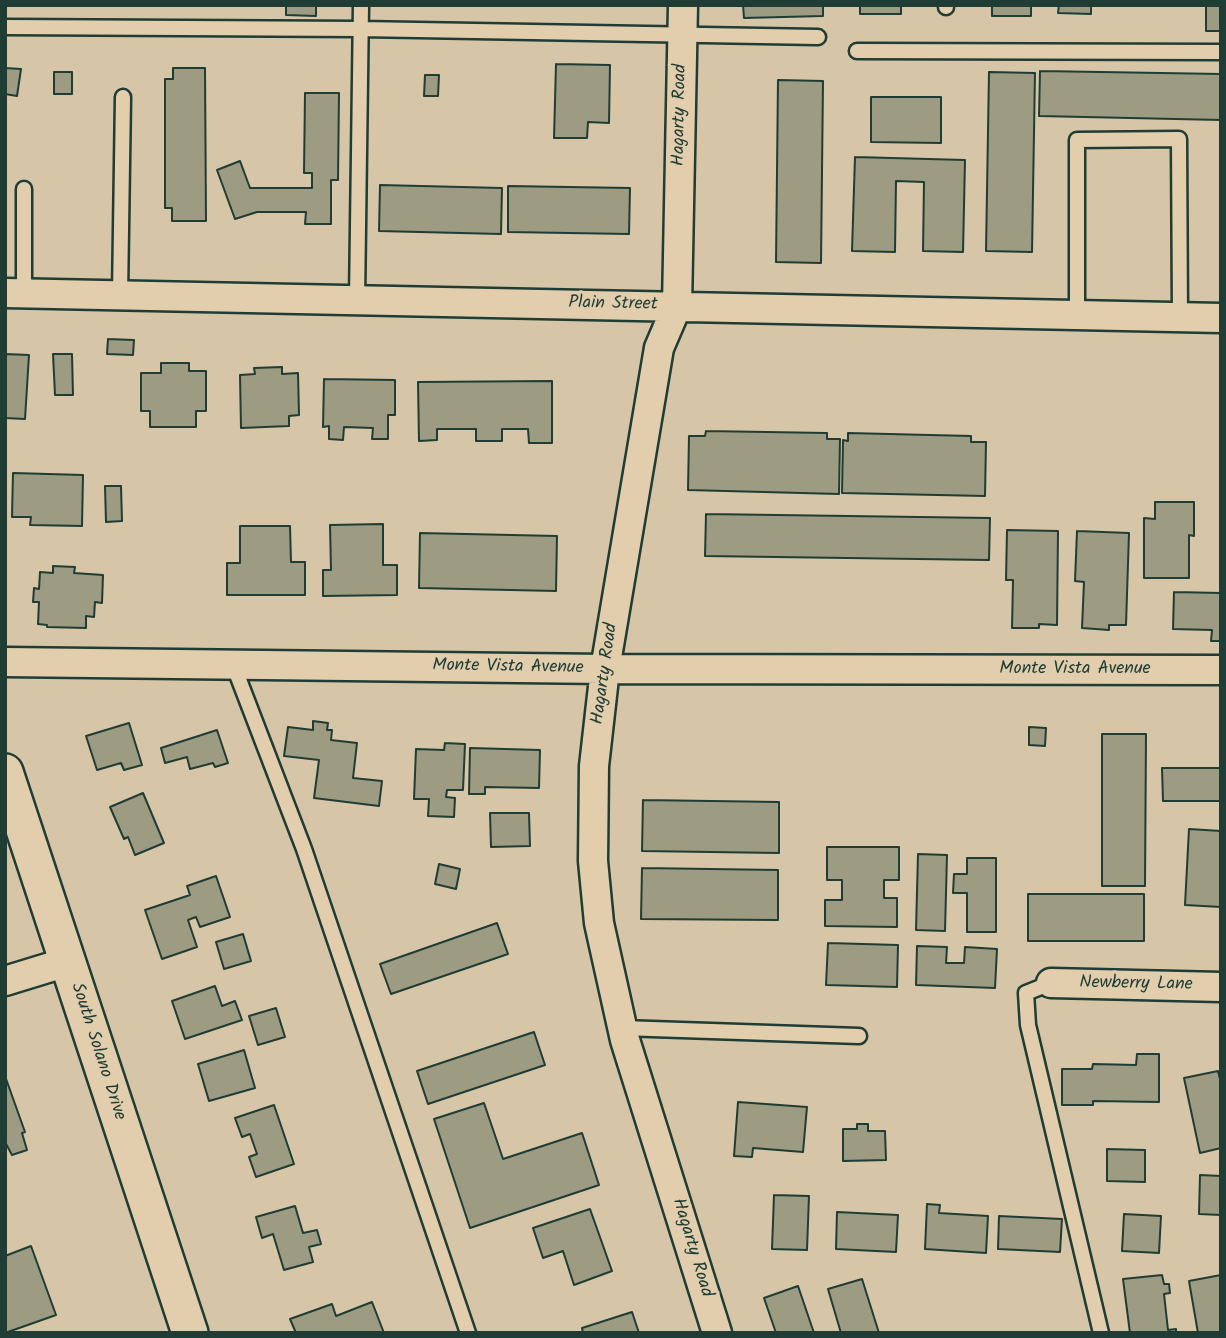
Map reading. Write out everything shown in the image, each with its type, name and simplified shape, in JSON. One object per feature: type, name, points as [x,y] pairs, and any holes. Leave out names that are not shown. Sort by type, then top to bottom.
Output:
[{"type":"street","name":"Hagarty Road","points":[[682,5],[677,306],[659,348],[605,669],[594,766],[593,861],[599,923],[622,1028],[717,1333]]},
{"type":"street","name":"Plain Street","points":[[15,293],[1221,318]]},
{"type":"street","name":"Monte Vista Avenue","points":[[5,662],[605,669],[1221,670]]},
{"type":"street","name":"South Solano Drive","points":[[5,772],[190,1333]]},
{"type":"street","points":[[5,981],[67,962]]},
{"type":"street","name":"Newberry Lane","points":[[1051,983],[1221,987]]},
{"type":"lane","points":[[357,300],[360,5]]},
{"type":"lane","points":[[5,27],[360,29],[818,37]]},
{"type":"lane","points":[[857,51],[1221,52]]},
{"type":"lane","points":[[120,295],[123,97]]},
{"type":"lane","points":[[1077,315],[1077,139],[1180,139],[1180,317]]},
{"type":"lane","points":[[15,293],[24,189]]},
{"type":"lane","points":[[233,664],[304,849],[468,1333]]},
{"type":"lane","points":[[1051,983],[1026,993],[1028,1025],[1101,1333]]},
{"type":"lane","points":[[622,1028],[859,1036]]},
{"type":"building","points":[[286,5],[316,5],[316,16],[286,15]]},
{"type":"building","points":[[743,5],[823,5],[823,16],[744,18]]},
{"type":"building","points":[[860,5],[901,5],[901,14],[860,14]]},
{"type":"building","points":[[992,5],[1031,5],[1031,16],[992,16]]},
{"type":"building","points":[[1059,5],[1091,5],[1091,14],[1058,13]]},
{"type":"building","points":[[1206,5],[1221,5],[1221,31],[1206,31]]},
{"type":"building","points":[[556,64],[610,65],[609,123],[588,122],[587,138],[554,138]]},
{"type":"building","points":[[5,68],[21,69],[17,96],[5,94]]},
{"type":"building","points":[[173,68],[205,68],[206,221],[172,221],[172,208],[165,208],[165,79],[173,79]]},
{"type":"building","points":[[1040,71],[1221,74],[1221,120],[1039,116]]},
{"type":"building","points":[[54,72],[72,72],[72,94],[54,94]]},
{"type":"building","points":[[989,72],[1035,73],[1032,252],[986,251]]},
{"type":"building","points":[[425,75],[439,75],[438,96],[424,96]]},
{"type":"building","points":[[778,80],[823,81],[821,263],[776,262]]},
{"type":"building","points":[[305,93],[339,93],[338,180],[331,180],[331,224],[305,224],[306,212],[257,212],[235,219],[217,170],[240,161],[250,188],[312,188],[312,173],[304,173]]},
{"type":"building","points":[[871,97],[941,97],[941,143],[871,142]]},
{"type":"building","points":[[855,157],[965,160],[963,252],[923,251],[924,182],[896,181],[895,252],[852,251]]},
{"type":"building","points":[[380,185],[502,188],[501,234],[379,231]]},
{"type":"building","points":[[508,186],[630,188],[629,234],[508,232]]},
{"type":"building","points":[[108,339],[134,340],[133,355],[107,354]]},
{"type":"building","points":[[5,354],[29,355],[25,419],[5,418]]},
{"type":"building","points":[[53,354],[72,354],[73,395],[55,395]]},
{"type":"building","points":[[161,363],[189,363],[189,371],[206,371],[206,411],[196,411],[196,427],[150,427],[150,411],[141,411],[141,373],[161,373]]},
{"type":"building","points":[[282,367],[282,374],[298,373],[299,415],[289,416],[289,426],[241,428],[240,375],[255,374],[254,368]]},
{"type":"building","points":[[324,379],[395,380],[395,415],[388,415],[388,439],[372,439],[373,428],[344,427],[343,440],[329,439],[329,426],[323,427]]},
{"type":"building","points":[[552,381],[552,443],[529,443],[528,429],[502,429],[502,441],[476,441],[476,429],[437,429],[437,440],[419,441],[418,382]]},
{"type":"building","points":[[706,431],[827,433],[827,439],[840,439],[839,494],[688,490],[689,436],[705,436]]},
{"type":"building","points":[[848,433],[971,436],[971,442],[986,442],[985,496],[842,493],[843,440],[848,441]]},
{"type":"building","points":[[13,473],[83,475],[82,526],[30,525],[31,517],[12,517]]},
{"type":"building","points":[[105,486],[121,486],[122,521],[106,522]]},
{"type":"building","points":[[1155,502],[1194,502],[1194,536],[1189,535],[1189,578],[1144,578],[1144,518],[1155,519]]},
{"type":"building","points":[[706,514],[990,518],[989,560],[705,556]]},
{"type":"building","points":[[383,524],[383,565],[397,565],[397,595],[323,596],[323,570],[331,570],[330,525]]},
{"type":"building","points":[[240,526],[290,526],[291,562],[305,562],[305,595],[227,595],[227,563],[240,563]]},
{"type":"building","points":[[1007,530],[1058,531],[1057,625],[1039,624],[1039,628],[1012,628],[1013,580],[1006,580]]},
{"type":"building","points":[[1077,531],[1129,533],[1126,625],[1109,625],[1109,630],[1082,628],[1084,582],[1075,581]]},
{"type":"building","points":[[420,533],[557,536],[556,591],[419,588]]},
{"type":"building","points":[[53,566],[75,567],[74,573],[103,575],[102,603],[95,602],[94,617],[86,616],[86,628],[47,627],[38,624],[39,602],[33,602],[34,588],[39,589],[40,572],[53,573]]},
{"type":"building","points":[[1174,592],[1221,593],[1221,641],[1211,641],[1212,630],[1173,629]]},
{"type":"building","points":[[313,721],[328,723],[327,730],[332,730],[331,740],[357,743],[353,778],[382,781],[379,806],[314,798],[319,760],[284,756],[288,727],[313,730]]},
{"type":"building","points":[[129,723],[142,765],[124,770],[121,763],[97,770],[86,736]]},
{"type":"building","points":[[1029,727],[1046,728],[1045,746],[1029,745]]},
{"type":"building","points":[[217,730],[228,763],[215,767],[213,763],[190,769],[187,757],[165,763],[161,748]]},
{"type":"building","points":[[1102,734],[1146,734],[1145,886],[1102,886]]},
{"type":"building","points":[[445,743],[465,744],[463,790],[447,790],[446,797],[455,798],[454,817],[428,816],[429,799],[414,799],[416,749],[444,750]]},
{"type":"building","points":[[470,748],[540,750],[539,788],[485,787],[485,794],[469,794]]},
{"type":"building","points":[[1162,768],[1221,768],[1221,801],[1163,801]]},
{"type":"building","points":[[143,793],[164,843],[135,855],[128,837],[124,839],[110,807]]},
{"type":"building","points":[[643,800],[779,802],[779,853],[642,851]]},
{"type":"building","points":[[490,813],[529,813],[530,846],[491,847]]},
{"type":"building","points":[[1189,829],[1221,831],[1221,907],[1185,905]]},
{"type":"building","points":[[827,847],[899,847],[899,880],[884,880],[884,898],[897,898],[897,927],[825,926],[825,900],[842,900],[842,880],[827,880]]},
{"type":"building","points":[[918,854],[947,855],[945,931],[916,930]]},
{"type":"building","points":[[967,858],[996,858],[996,932],[967,932],[967,893],[953,893],[954,874],[967,874]]},
{"type":"building","points":[[439,864],[460,869],[456,889],[435,884]]},
{"type":"building","points":[[642,868],[778,870],[778,920],[641,919]]},
{"type":"building","points":[[216,876],[230,917],[200,927],[196,917],[188,920],[197,947],[162,959],[145,910],[190,895],[187,886]]},
{"type":"building","points":[[1028,894],[1144,894],[1144,941],[1028,941]]},
{"type":"building","points":[[497,923],[508,954],[391,994],[380,964]]},
{"type":"building","points":[[243,934],[251,961],[224,969],[216,942]]},
{"type":"building","points":[[828,943],[898,945],[897,987],[826,985]]},
{"type":"building","points":[[917,946],[947,947],[946,963],[964,963],[965,947],[997,949],[995,988],[916,985]]},
{"type":"building","points":[[215,986],[222,1006],[235,1001],[242,1020],[185,1039],[172,1001]]},
{"type":"building","points":[[276,1008],[285,1037],[258,1045],[249,1016]]},
{"type":"building","points":[[534,1032],[545,1065],[428,1104],[417,1071]]},
{"type":"building","points":[[244,1050],[255,1088],[209,1101],[198,1064]]},
{"type":"building","points":[[1137,1054],[1159,1054],[1159,1102],[1093,1101],[1093,1105],[1062,1105],[1062,1069],[1092,1069],[1093,1064],[1136,1065]]},
{"type":"building","points":[[1218,1071],[1221,1083],[1221,1148],[1200,1153],[1184,1078]]},
{"type":"building","points":[[5,1076],[25,1132],[22,1133],[27,1150],[12,1155],[5,1142]]},
{"type":"building","points":[[738,1102],[807,1107],[803,1152],[753,1148],[752,1157],[734,1156]]},
{"type":"building","points":[[484,1103],[503,1159],[582,1133],[599,1185],[470,1228],[434,1119]]},
{"type":"building","points":[[274,1105],[294,1164],[256,1177],[249,1157],[257,1154],[250,1134],[242,1137],[235,1118]]},
{"type":"building","points":[[857,1124],[868,1124],[868,1131],[885,1131],[886,1160],[843,1161],[843,1129],[857,1129]]},
{"type":"building","points":[[1107,1149],[1145,1150],[1145,1182],[1107,1181]]},
{"type":"building","points":[[1200,1175],[1221,1176],[1221,1215],[1199,1214]]},
{"type":"building","points":[[774,1195],[809,1196],[807,1250],[772,1249]]},
{"type":"building","points":[[927,1204],[940,1205],[939,1213],[988,1216],[986,1253],[925,1249]]},
{"type":"building","points":[[295,1206],[303,1233],[317,1230],[321,1244],[309,1247],[313,1262],[284,1270],[273,1234],[262,1238],[256,1217]]},
{"type":"building","points":[[590,1209],[612,1271],[574,1285],[563,1251],[543,1258],[533,1228]]},
{"type":"building","points":[[837,1212],[898,1215],[896,1252],[836,1249]]},
{"type":"building","points":[[1124,1214],[1161,1216],[1159,1253],[1122,1251]]},
{"type":"building","points":[[999,1216],[1062,1219],[1060,1252],[998,1249]]},
{"type":"building","points":[[31,1246],[56,1315],[5,1333],[5,1256]]},
{"type":"building","points":[[1162,1275],[1164,1284],[1169,1284],[1170,1293],[1164,1294],[1168,1330],[1176,1329],[1176,1333],[1130,1333],[1123,1279]]},
{"type":"building","points":[[1221,1275],[1221,1333],[1198,1333],[1189,1281]]},
{"type":"building","points":[[862,1279],[879,1333],[841,1333],[828,1289]]},
{"type":"building","points":[[798,1286],[814,1333],[776,1333],[764,1298]]},
{"type":"building","points":[[372,1302],[384,1333],[296,1333],[290,1319],[332,1304],[336,1316]]},
{"type":"building","points":[[632,1312],[639,1333],[583,1333],[582,1328]]}]
